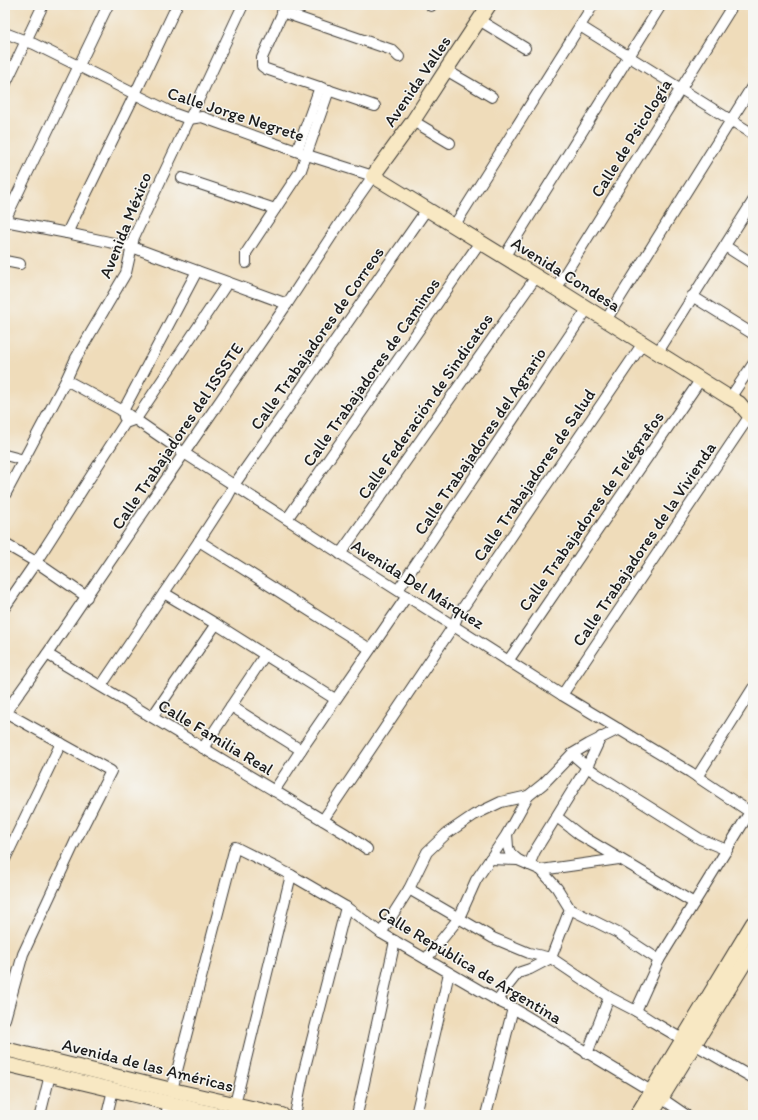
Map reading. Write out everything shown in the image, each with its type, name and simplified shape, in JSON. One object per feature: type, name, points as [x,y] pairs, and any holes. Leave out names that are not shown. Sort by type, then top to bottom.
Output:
[{"type":"street","points":[[5,86],[43,5]]},
{"type":"street","points":[[108,5],[5,220],[132,247],[287,304]]},
{"type":"street","points":[[67,233],[177,5]]},
{"type":"street","name":"Avenida México","points":[[5,495],[66,380],[76,358],[126,273],[134,237],[243,5]]},
{"type":"street","name":"Avenida Valles","points":[[373,176],[413,121],[489,5]]},
{"type":"street","points":[[454,226],[593,5]]},
{"type":"street","points":[[504,257],[662,5]]},
{"type":"street","name":"Calle de Psicología","points":[[555,288],[733,5]]},
{"type":"street","points":[[375,106],[266,69],[262,66],[262,58],[284,9],[392,50],[399,57]]},
{"type":"street","points":[[479,20],[525,48]]},
{"type":"street","points":[[580,26],[753,134]]},
{"type":"street","name":"Calle Jorge Negrete","points":[[5,33],[79,66],[174,114],[189,119],[202,117],[302,153],[373,176]]},
{"type":"street","points":[[446,70],[492,97]]},
{"type":"street","points":[[606,320],[753,85]]},
{"type":"street","points":[[246,262],[246,253],[301,170],[302,153],[324,89]]},
{"type":"street","points":[[413,121],[450,143]]},
{"type":"street","name":"Avenida Condesa","points":[[373,176],[588,308],[734,400],[752,413]]},
{"type":"street","name":"Calle Trabajadores del ISSSTE","points":[[5,712],[87,597],[373,176]]},
{"type":"street","points":[[182,178],[275,209]]},
{"type":"street","points":[[658,352],[753,201]]},
{"type":"street","name":"Calle Trabajadores de Correos","points":[[101,686],[199,541],[234,485],[427,209]]},
{"type":"street","name":"Calle Trabajadores de Caminos","points":[[287,519],[480,242]]},
{"type":"street","points":[[725,246],[753,264]]},
{"type":"street","points":[[5,261],[20,264]]},
{"type":"street","points":[[125,423],[123,411],[197,271]]},
{"type":"street","name":"Calle Federación de Sindicatos","points":[[340,554],[536,277]]},
{"type":"street","points":[[5,606],[36,562],[125,423],[136,419],[228,282]]},
{"type":"street","points":[[692,296],[753,334]]},
{"type":"street","name":"Calle Trabajadores del Agrario","points":[[274,791],[370,649],[402,593],[588,308]]},
{"type":"street","name":"Calle Trabajadores de Salud","points":[[324,820],[454,625],[458,615],[643,343]]},
{"type":"street","points":[[734,400],[753,364]]},
{"type":"street","name":"Calle Trabajadores de Telégrafos","points":[[508,660],[701,379]]},
{"type":"street","name":"Avenida Del Márquez","points":[[66,380],[136,419],[184,453],[340,554],[562,694],[752,811]]},
{"type":"street","name":"Calle Trabajadores de la Vivienda","points":[[562,694],[752,413]]},
{"type":"street","points":[[5,455],[24,460]]},
{"type":"street","points":[[199,541],[370,649]]},
{"type":"street","points":[[5,544],[36,562],[87,597]]},
{"type":"street","points":[[164,593],[335,699]]},
{"type":"street","points":[[152,717],[216,624]]},
{"type":"street","name":"Calle Familia Real","points":[[47,654],[324,820],[367,849]]},
{"type":"street","points":[[204,748],[265,655]]},
{"type":"street","points":[[697,776],[753,688]]},
{"type":"street","points":[[231,706],[301,750]]},
{"type":"street","points":[[5,712],[111,771],[76,840],[23,954],[5,1019]]},
{"type":"street","points":[[426,959],[459,918],[476,880],[507,834],[528,796],[543,784],[572,754],[601,737],[619,729]]},
{"type":"street","points":[[529,865],[535,851],[587,767],[601,737]]},
{"type":"street","points":[[5,860],[61,743]]},
{"type":"street","points":[[572,754],[587,767],[700,839],[727,850]]},
{"type":"street","points":[[381,933],[409,889],[427,852],[446,834],[474,815],[501,802],[528,796]]},
{"type":"street","points":[[636,1011],[659,960],[752,811]]},
{"type":"street","points":[[557,817],[580,835],[694,903]]},
{"type":"street","points":[[507,834],[510,853],[518,860],[541,870],[558,888],[570,909],[618,933],[659,960]]},
{"type":"street","name":"Calle República de Argentina","points":[[169,1103],[236,847],[291,875],[346,907],[381,933],[498,1001],[513,1008],[656,1094],[686,1115]]},
{"type":"street","points":[[490,858],[518,860]]},
{"type":"street","points":[[541,870],[619,859]]},
{"type":"street","points":[[235,1104],[291,875]]},
{"type":"street","points":[[409,889],[494,938],[528,953],[551,958],[609,997],[688,1041],[751,1073]]},
{"type":"street","points":[[295,1115],[346,907]]},
{"type":"street","points":[[498,1001],[518,972],[530,969],[551,958],[570,909]]},
{"type":"street","points":[[637,1115],[656,1094],[688,1041],[753,923]]},
{"type":"street","points":[[357,1115],[395,941]]},
{"type":"street","points":[[688,1041],[753,948]]},
{"type":"street","points":[[416,1115],[449,973]]},
{"type":"street","points":[[588,1054],[609,997]]},
{"type":"street","points":[[486,1115],[513,1008]]},
{"type":"street","name":"Avenida de las Américas","points":[[5,1049],[201,1113],[220,1115]]},
{"type":"street","name":"Avenida de las Américas","points":[[5,1064],[169,1103],[235,1104],[282,1115]]},
{"type":"street","points":[[40,1115],[50,1075]]},
{"type":"street","points":[[107,1115],[113,1090]]},
{"type":"street","points":[[651,1115],[656,1094]]}]
